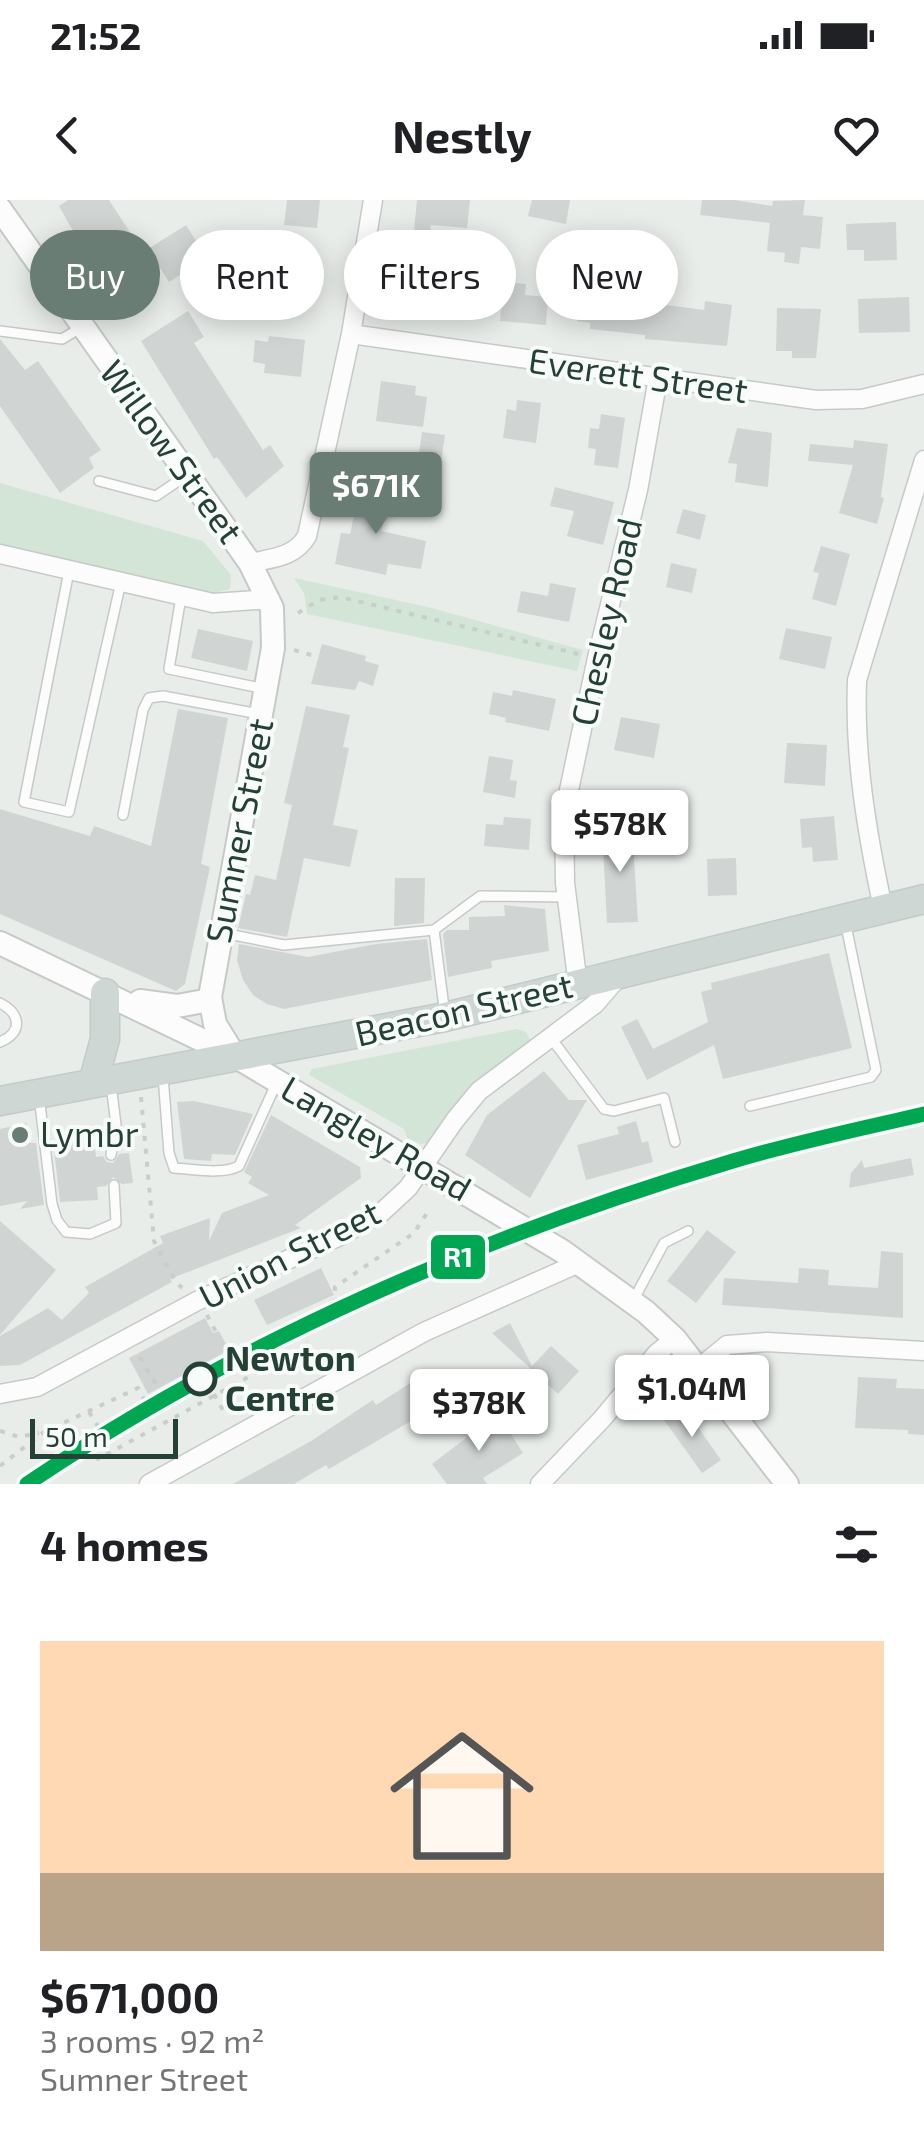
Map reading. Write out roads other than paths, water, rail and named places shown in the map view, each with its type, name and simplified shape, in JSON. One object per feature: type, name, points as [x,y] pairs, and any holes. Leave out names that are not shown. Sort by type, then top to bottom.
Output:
[{"type":"main road","name":"Beacon Street","points":[[0,1101],[445,1017],[924,899]]},
{"type":"main road","points":[[102,1082],[109,995]]},
{"type":"street","points":[[250,563],[292,552],[306,536],[351,334],[373,200]]},
{"type":"street","name":"Willow Street","points":[[0,208],[250,563],[270,599]]},
{"type":"street","name":"Everett Street","points":[[351,334],[816,400],[862,399],[924,384]]},
{"type":"street","name":"Chesley Road","points":[[578,985],[562,839],[564,814],[638,490],[658,378]]},
{"type":"street","points":[[883,908],[867,823],[856,710],[857,680],[924,460]]},
{"type":"street","points":[[0,554],[221,604],[270,599]]},
{"type":"street","name":"Sumner Street","points":[[210,1000],[266,689],[275,628],[270,599]]},
{"type":"street","name":"Langley Road","points":[[0,943],[235,1056],[553,1245],[632,1301],[675,1339],[788,1484]]},
{"type":"street","name":"Union Street","points":[[0,1394],[37,1387],[197,1301],[362,1225],[403,1195],[480,1091],[596,1004],[621,973]]},
{"type":"street","points":[[109,995],[171,1006],[210,1000],[215,1024],[235,1056]]},
{"type":"street","points":[[149,1484],[424,1332],[579,1263]]},
{"type":"street","points":[[540,1484],[657,1353],[675,1339]]},
{"type":"street","points":[[699,1368],[727,1345],[767,1342],[924,1352]]},
{"type":"lane","points":[[0,331],[62,339],[82,327]]},
{"type":"lane","points":[[99,482],[156,496],[188,475]]},
{"type":"lane","points":[[69,570],[24,802],[69,812],[121,582]]},
{"type":"lane","points":[[181,597],[168,669],[266,689]]},
{"type":"lane","points":[[124,814],[143,710],[150,698],[163,696],[262,714]]},
{"type":"lane","points":[[220,932],[284,946],[434,930],[480,896],[567,897]]},
{"type":"lane","points":[[750,1106],[871,1077],[876,1070],[845,918]]},
{"type":"lane","points":[[434,930],[445,1017]]},
{"type":"lane","points":[[0,1003],[14,1013],[17,1025],[13,1035],[0,1042]]},
{"type":"lane","points":[[551,1038],[604,1108],[614,1111],[664,1098],[675,1142]]},
{"type":"lane","points":[[163,1070],[169,1154],[174,1168],[232,1170],[239,1166],[277,1081]]},
{"type":"lane","points":[[102,1082],[116,1125],[111,1155]]},
{"type":"lane","points":[[39,1094],[52,1204],[66,1232],[102,1232],[116,1223],[114,1185]]},
{"type":"lane","points":[[632,1301],[664,1243],[688,1231]]},
{"type":"place","name":"Lymbr","points":[[20,1135]]},
{"type":"place","name":"Newton Centre","points":[[200,1379]]}]
